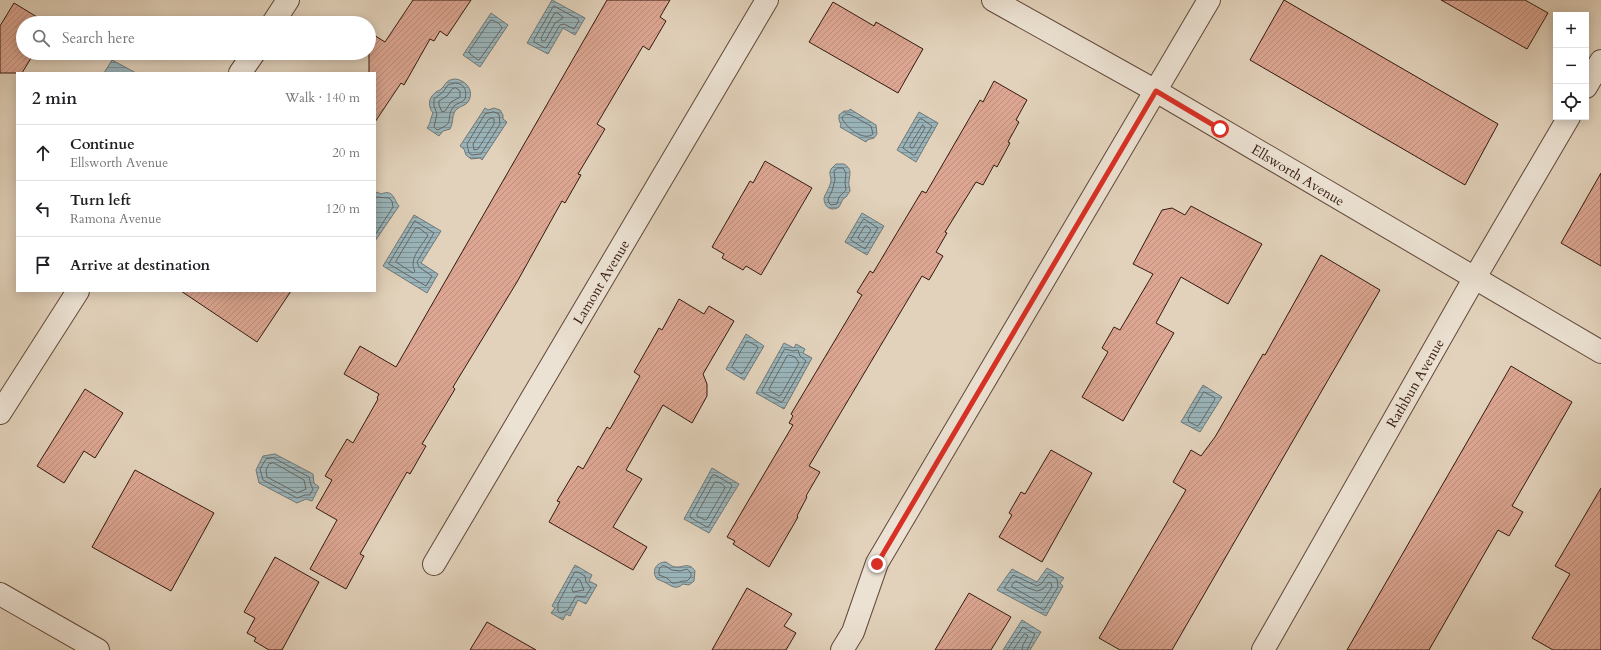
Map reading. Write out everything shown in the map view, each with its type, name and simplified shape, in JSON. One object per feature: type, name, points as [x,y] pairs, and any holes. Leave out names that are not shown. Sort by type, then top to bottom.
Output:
[{"type":"street","points":[[278,16],[288,0]]},
{"type":"street","name":"Lamont Avenue","points":[[434,564],[767,0]]},
{"type":"street","name":"Ellsworth Avenue","points":[[993,0],[1156,91],[1474,279],[1601,352]]},
{"type":"street","points":[[842,650],[853,632],[877,564],[1209,0]]},
{"type":"street","points":[[241,72],[249,60]]},
{"type":"street","points":[[1588,84],[1601,62]]},
{"type":"street","name":"Rathbun Avenue","points":[[1263,650],[1474,279],[1567,120]]},
{"type":"street","points":[[0,413],[77,292]]},
{"type":"street","points":[[0,594],[98,650]]},
{"type":"water","points":[[552,0],[585,18],[575,35],[563,28],[548,54],[527,43]]},
{"type":"water","points":[[491,13],[508,25],[480,67],[463,55]]},
{"type":"water","points":[[112,60],[134,72],[105,72]]},
{"type":"water","points":[[455,79],[463,81],[466,84],[470,90],[470,98],[467,103],[455,111],[450,129],[443,131],[439,136],[427,128],[433,113],[431,111],[430,100],[431,97],[448,81]]},
{"type":"water","points":[[485,108],[488,110],[494,108],[500,110],[503,115],[503,119],[507,122],[482,160],[480,158],[471,159],[466,155],[464,149],[460,146]]},
{"type":"water","points":[[850,109],[876,125],[877,134],[874,138],[867,140],[866,142],[840,127],[839,115],[844,111],[849,111]]},
{"type":"water","points":[[919,112],[938,123],[916,162],[897,150]]},
{"type":"water","points":[[836,164],[844,164],[849,169],[850,191],[843,199],[839,207],[831,209],[825,204],[824,198],[831,182],[830,170]]},
{"type":"water","points":[[377,192],[381,194],[391,194],[399,206],[376,240]]},
{"type":"water","points":[[862,213],[884,226],[867,255],[845,242]]},
{"type":"water","points":[[414,215],[441,231],[421,263],[438,274],[427,293],[383,266]]},
{"type":"water","points":[[746,334],[764,346],[744,380],[726,369]]},
{"type":"water","points":[[784,343],[794,348],[796,344],[805,349],[803,353],[812,358],[784,409],[756,393]]},
{"type":"water","points":[[1203,385],[1222,397],[1200,432],[1181,422]]},
{"type":"water","points":[[275,454],[313,474],[314,483],[319,487],[312,501],[306,499],[297,503],[259,483],[256,470],[263,456]]},
{"type":"water","points":[[712,468],[739,484],[709,533],[684,519]]},
{"type":"water","points":[[662,562],[666,562],[675,567],[690,566],[695,571],[694,581],[689,585],[683,584],[675,587],[657,579],[654,573],[657,565]]},
{"type":"water","points":[[575,565],[592,575],[589,581],[597,585],[586,604],[578,600],[570,616],[566,614],[563,620],[551,613],[555,608],[552,606]]},
{"type":"water","points":[[1047,568],[1064,578],[1060,583],[1063,586],[1046,616],[997,590],[1012,569],[1037,582]]},
{"type":"water","points":[[1022,620],[1041,632],[1030,650],[1003,650]]},
{"type":"building","points":[[413,0],[471,0],[447,36],[440,31],[434,41],[430,39],[404,85],[401,83],[376,120],[376,72],[369,72],[369,60],[376,60],[376,36],[385,42]]},
{"type":"building","points":[[607,0],[670,0],[660,17],[666,21],[649,50],[643,46],[597,124],[605,129],[578,174],[581,175],[565,203],[562,201],[517,282],[453,387],[455,389],[422,444],[426,446],[410,474],[407,472],[360,554],[364,556],[346,589],[310,569],[337,520],[316,508],[332,480],[325,476],[347,439],[353,443],[378,399],[379,394],[344,374],[360,346],[396,367]]},
{"type":"building","points":[[1284,0],[1498,124],[1465,185],[1250,60]]},
{"type":"building","points":[[1441,0],[1525,0],[1548,13],[1527,49]]},
{"type":"building","points":[[833,2],[874,26],[876,22],[923,49],[898,93],[809,42]]},
{"type":"building","points":[[14,3],[35,16],[16,16],[16,60],[30,60],[23,72],[0,73],[0,26]]},
{"type":"building","points":[[994,81],[1027,100],[1016,120],[1019,122],[1008,142],[1010,143],[997,167],[994,165],[983,185],[976,182],[945,232],[947,233],[936,252],[943,256],[929,280],[922,276],[809,466],[820,472],[806,496],[807,497],[797,516],[798,517],[769,567],[733,544],[735,541],[727,537],[793,425],[789,423],[793,416],[791,414],[862,295],[857,292],[870,271],[873,273],[922,191],[926,193],[980,100],[983,102]]},
{"type":"building","points":[[765,161],[812,188],[761,275],[746,266],[743,270],[722,258],[724,254],[712,247],[750,181],[753,183]]},
{"type":"building","points":[[1601,173],[1601,266],[1561,243]]},
{"type":"building","points":[[1191,206],[1262,244],[1228,304],[1181,277],[1156,323],[1174,333],[1123,421],[1082,397],[1108,352],[1102,348],[1114,327],[1120,330],[1153,274],[1133,264],[1162,210],[1172,208],[1185,215]]},
{"type":"building","points":[[1321,255],[1380,290],[1172,650],[1120,650],[1099,638],[1186,490],[1173,482],[1191,450],[1201,456],[1215,437],[1263,354],[1265,355]]},
{"type":"building","points":[[182,292],[290,292],[257,342]]},
{"type":"building","points":[[679,299],[704,314],[709,306],[734,321],[703,374],[707,384],[707,396],[692,423],[663,405],[626,470],[642,479],[613,527],[647,547],[633,570],[549,522],[560,502],[557,501],[578,466],[583,469],[607,427],[610,429],[640,376],[634,372],[659,328],[662,330]]},
{"type":"building","points":[[1511,366],[1572,402],[1512,506],[1523,512],[1509,536],[1498,530],[1429,650],[1347,650]]},
{"type":"building","points":[[85,389],[123,413],[95,458],[84,451],[64,483],[37,466]]},
{"type":"building","points":[[1051,450],[1092,473],[1042,562],[999,537],[1012,515],[1009,513],[1021,492],[1025,494]]},
{"type":"building","points":[[135,470],[214,513],[171,591],[92,547]]},
{"type":"building","points":[[1601,488],[1601,650],[1553,650],[1532,638],[1570,574],[1555,566]]},
{"type":"building","points":[[275,557],[319,582],[282,650],[269,650],[254,641],[256,638],[247,633],[255,618],[244,612]]},
{"type":"building","points":[[747,588],[792,614],[784,626],[796,633],[786,650],[712,650]]},
{"type":"building","points":[[969,593],[1011,617],[991,650],[935,650]]},
{"type":"building","points":[[487,622],[536,650],[470,650]]},
{"type":"route","points":[[877,564],[1156,91],[1220,129]]}]
